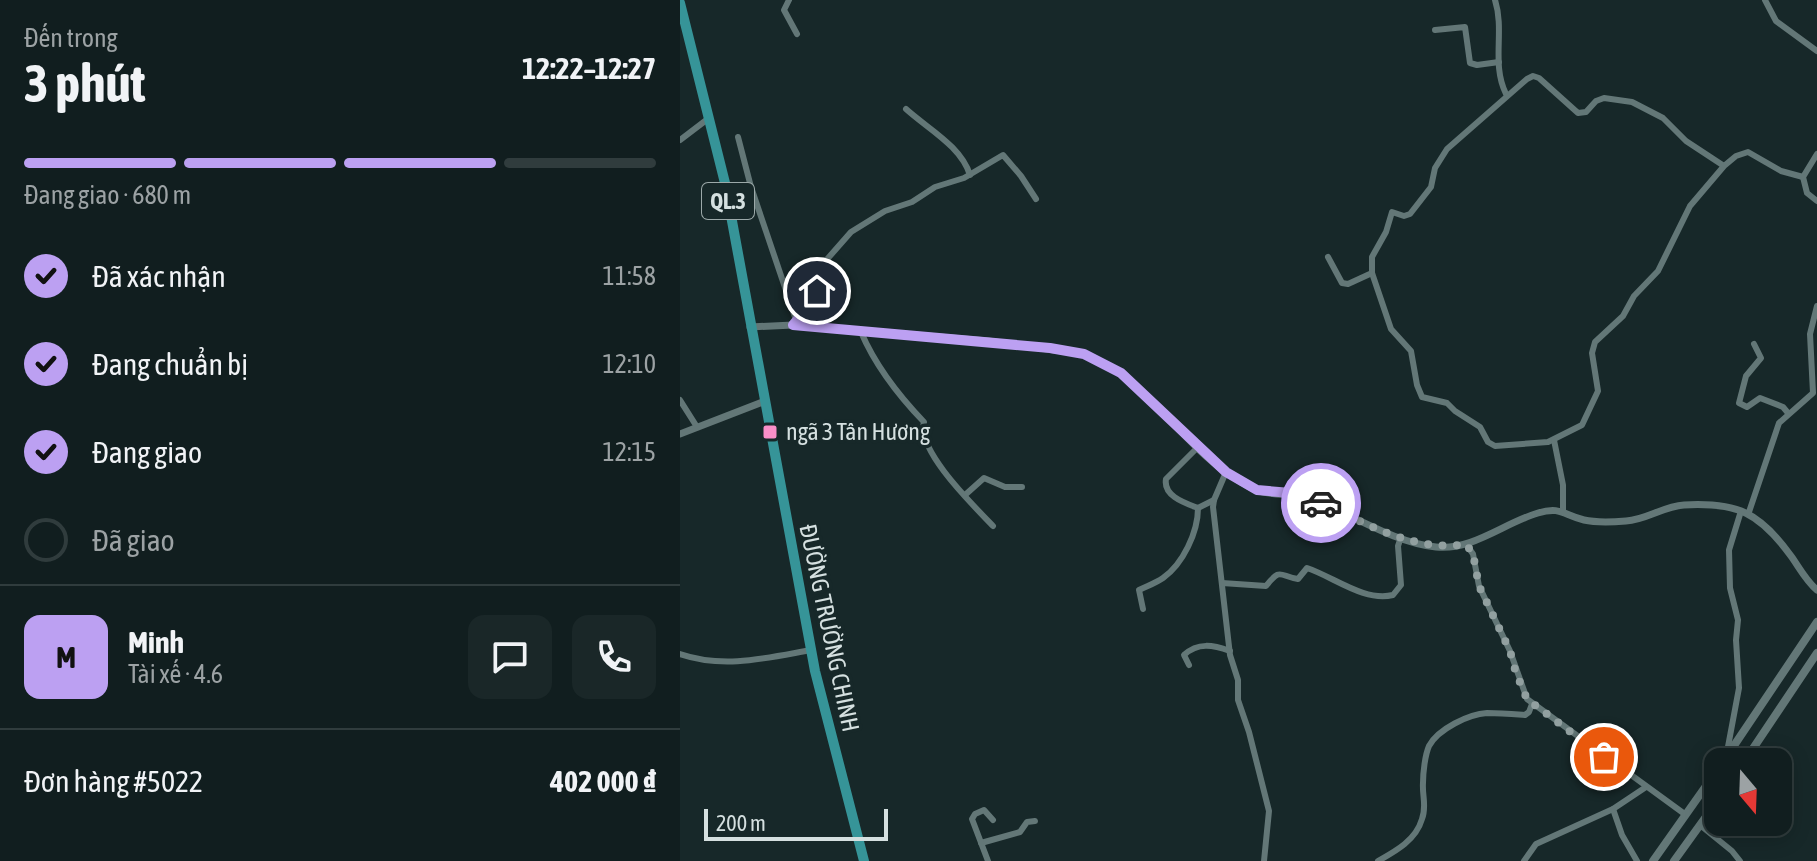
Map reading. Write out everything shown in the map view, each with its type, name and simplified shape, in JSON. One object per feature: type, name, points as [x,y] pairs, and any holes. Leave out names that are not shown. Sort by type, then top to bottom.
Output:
[{"type":"highway","name":"QL.3","points":[[680,3],[685,42],[725,183],[765,401]]},
{"type":"highway","name":"ĐƯỜNG TRƯỜNG CHINH","points":[[765,401],[811,650],[847,804],[864,861]]},
{"type":"main road","points":[[1733,748],[1817,622]]},
{"type":"main road","points":[[1753,748],[1817,653]]},
{"type":"main road","points":[[1653,861],[1704,789]]},
{"type":"main road","points":[[1674,861],[1704,819]]},
{"type":"street","points":[[789,0],[785,15],[797,34]]},
{"type":"street","points":[[1495,0],[1500,17],[1497,42],[1500,80],[1506,94]]},
{"type":"street","points":[[1765,0],[1776,21],[1817,51]]},
{"type":"street","points":[[1435,30],[1463,26],[1470,63],[1499,62]]},
{"type":"street","points":[[1724,166],[1686,141],[1663,118],[1632,102],[1604,98],[1596,101],[1586,112],[1578,113],[1533,76],[1506,94],[1443,153],[1435,168],[1431,187],[1410,214],[1404,216],[1395,211],[1390,214],[1386,232],[1372,257],[1372,273],[1391,329],[1411,351],[1422,397],[1447,403],[1480,427],[1488,442],[1495,446],[1554,440],[1582,425],[1597,396],[1592,353],[1595,342],[1623,316],[1634,296],[1658,271],[1685,214],[1724,166],[1736,156],[1748,152],[1781,171],[1803,177]]},
{"type":"street","points":[[906,109],[948,143],[964,160],[970,175]]},
{"type":"street","points":[[680,140],[709,118]]},
{"type":"street","points":[[738,137],[794,322]]},
{"type":"street","points":[[1817,154],[1803,177],[1807,193],[1817,201]]},
{"type":"street","points":[[794,322],[815,296],[822,265],[851,232],[885,211],[912,202],[935,187],[970,175],[997,157],[1006,156],[1036,199]]},
{"type":"street","points":[[1328,257],[1342,283],[1348,284],[1372,273]]},
{"type":"street","points":[[1727,748],[1739,688],[1738,620],[1730,588],[1729,550],[1774,433],[1788,413],[1815,394],[1810,334],[1817,306]]},
{"type":"street","points":[[750,327],[794,322],[861,332],[988,341],[1084,354],[1127,377],[1226,472],[1257,490],[1299,495],[1401,537],[1437,547],[1466,544],[1526,517],[1550,510],[1563,510],[1583,520],[1607,522],[1636,520],[1682,505],[1721,506],[1745,512],[1762,522],[1817,590]]},
{"type":"street","points":[[861,332],[875,363],[903,402],[924,422],[922,433],[938,463],[993,526]]},
{"type":"street","points":[[1754,344],[1761,358],[1746,376],[1739,403],[1747,407],[1760,398],[1783,407],[1788,413]]},
{"type":"street","points":[[680,400],[697,427]]},
{"type":"street","points":[[680,434],[765,401]]},
{"type":"street","points":[[1554,440],[1563,485],[1563,510]]},
{"type":"street","points":[[1198,447],[1166,479],[1164,486],[1166,491],[1182,502],[1198,508],[1214,500]]},
{"type":"street","points":[[1226,472],[1214,500],[1222,583],[1230,651],[1238,680],[1239,705],[1251,738],[1269,811],[1264,861]]},
{"type":"street","points":[[965,495],[984,478],[1005,487],[1022,487]]},
{"type":"street","points":[[1143,609],[1139,590],[1162,579],[1172,569],[1198,527],[1198,508]]},
{"type":"street","points":[[1222,583],[1266,586],[1280,573],[1298,579],[1307,568],[1361,592],[1377,596],[1393,595],[1401,585],[1398,546],[1401,537]]},
{"type":"street","points":[[1466,544],[1473,554],[1479,586],[1510,651],[1524,694],[1532,704],[1686,815]]},
{"type":"street","points":[[1189,665],[1184,655],[1196,647],[1211,645],[1230,651]]},
{"type":"street","points":[[680,654],[694,659],[740,663],[811,650]]},
{"type":"street","points":[[1378,861],[1407,843],[1421,824],[1426,801],[1422,784],[1428,750],[1433,741],[1449,728],[1473,716],[1487,713],[1525,715],[1532,704]]},
{"type":"street","points":[[1524,861],[1536,844],[1613,809],[1646,787]]},
{"type":"street","points":[[1613,809],[1622,835],[1637,861]]},
{"type":"street","points":[[988,861],[972,819],[973,815],[984,810],[993,820]]},
{"type":"street","points":[[981,843],[1020,832],[1027,822],[1035,821]]},
{"type":"street","points":[[1700,825],[1740,861]]},
{"type":"way so far","points":[[1321,503],[1428,546],[1447,548],[1466,544],[1473,554],[1479,586],[1510,651],[1527,699],[1604,757]]},
{"type":"place","name":"ngã 3 Tân Hương","points":[[770,432]]},
{"type":"route","points":[[817,291],[813,301],[793,325],[1069,350],[1098,359],[1127,377],[1226,472],[1257,490],[1291,493],[1321,503]]}]
